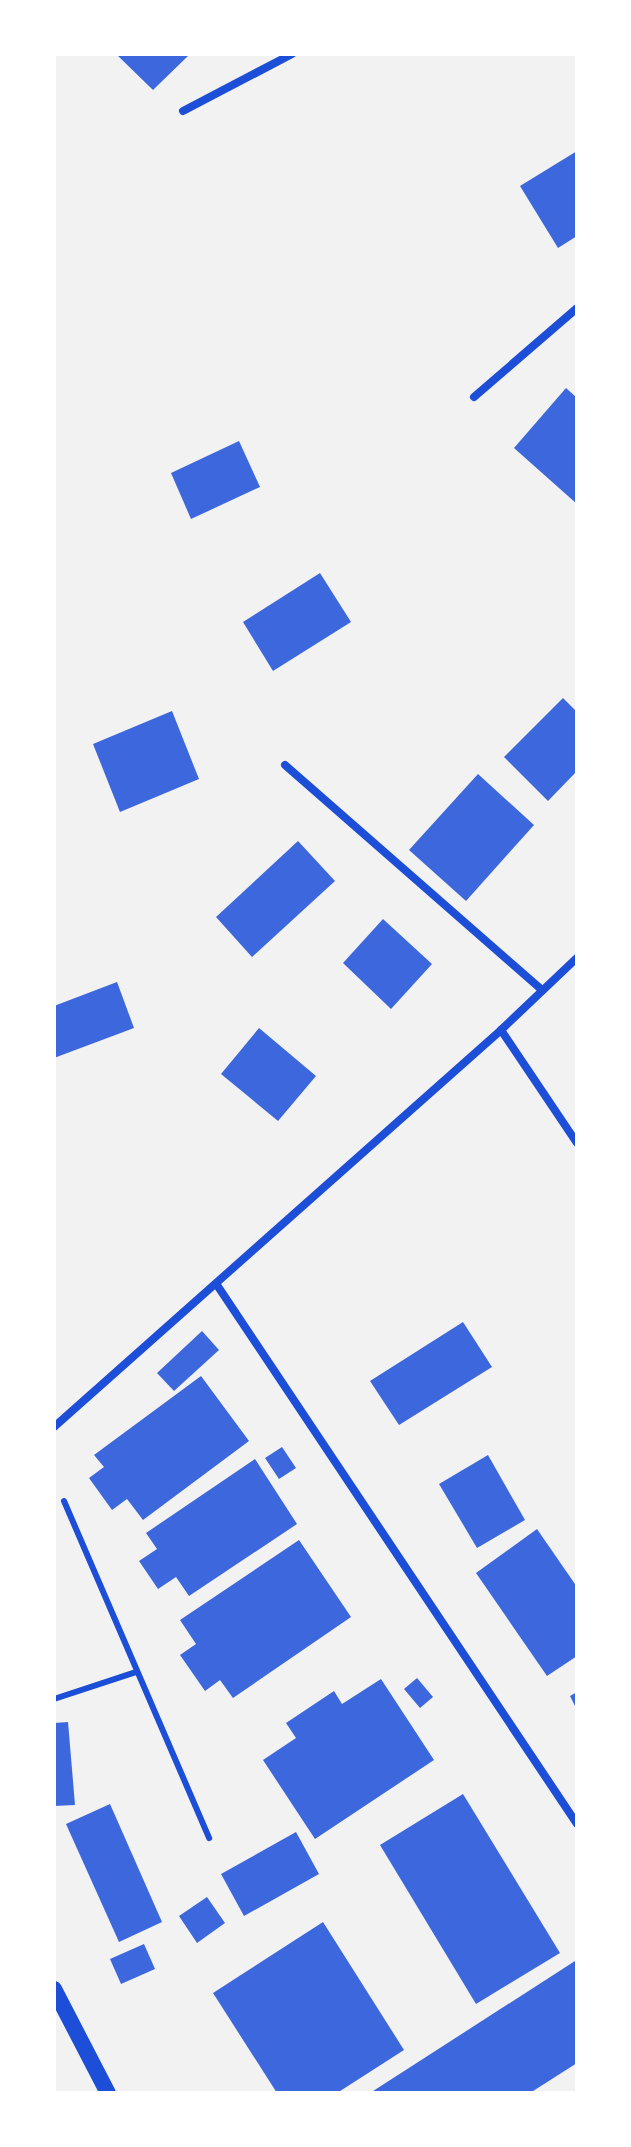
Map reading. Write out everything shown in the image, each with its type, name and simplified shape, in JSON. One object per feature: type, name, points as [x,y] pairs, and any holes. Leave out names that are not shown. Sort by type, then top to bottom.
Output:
[{"type":"main road","points":[[54,1989],[108,2093]]},
{"type":"street","points":[[183,111],[292,54]]},
{"type":"street","points":[[474,397],[577,308]]},
{"type":"street","points":[[285,765],[542,990]]},
{"type":"street","points":[[54,1427],[217,1285],[577,958]]},
{"type":"street","points":[[501,1030],[577,1143]]},
{"type":"street","points":[[217,1285],[577,1824]]},
{"type":"lane","points":[[64,1501],[209,1838]]},
{"type":"lane","points":[[54,1699],[136,1672]]},
{"type":"building","points":[[116,54],[190,54],[153,90]]},
{"type":"building","points":[[577,151],[577,236],[558,248],[520,186]]},
{"type":"building","points":[[566,388],[577,398],[577,504],[514,448]]},
{"type":"building","points":[[239,441],[260,487],[191,519],[171,473]]},
{"type":"building","points":[[320,573],[351,622],[273,671],[243,622]]},
{"type":"building","points":[[563,698],[577,712],[577,771],[548,801],[504,757]]},
{"type":"building","points":[[172,711],[199,779],[120,812],[93,744]]},
{"type":"building","points":[[478,774],[534,825],[466,901],[409,850]]},
{"type":"building","points":[[298,841],[335,881],[252,957],[216,917]]},
{"type":"building","points":[[383,919],[432,964],[391,1009],[343,963]]},
{"type":"building","points":[[117,982],[134,1028],[54,1058],[54,1006]]},
{"type":"building","points":[[259,1028],[316,1076],[278,1121],[221,1074]]},
{"type":"building","points":[[463,1322],[492,1367],[399,1425],[370,1381]]},
{"type":"building","points":[[202,1331],[219,1350],[174,1391],[157,1373]]},
{"type":"building","points":[[201,1376],[249,1441],[143,1520],[127,1499],[112,1510],[89,1478],[104,1467],[94,1455]]},
{"type":"building","points":[[282,1447],[296,1468],[279,1479],[265,1458]]},
{"type":"building","points":[[488,1455],[525,1520],[477,1548],[439,1484]]},
{"type":"building","points":[[255,1459],[297,1524],[189,1596],[176,1577],[158,1589],[139,1561],[157,1549],[146,1533]]},
{"type":"building","points":[[537,1529],[577,1587],[577,1656],[547,1676],[476,1573]]},
{"type":"building","points":[[299,1540],[351,1617],[233,1698],[220,1680],[205,1691],[180,1655],[196,1644],[180,1620]]},
{"type":"building","points":[[417,1678],[433,1697],[420,1708],[404,1689]]},
{"type":"building","points":[[381,1679],[434,1760],[315,1839],[263,1760],[296,1738],[286,1723],[334,1691],[342,1704]]},
{"type":"building","points":[[577,1692],[577,1710],[570,1696]]},
{"type":"building","points":[[68,1722],[75,1805],[54,1806],[54,1723]]},
{"type":"building","points":[[463,1794],[560,1953],[476,2004],[380,1845]]},
{"type":"building","points":[[110,1804],[162,1922],[119,1942],[66,1824]]},
{"type":"building","points":[[296,1832],[319,1874],[244,1916],[221,1874]]},
{"type":"building","points":[[207,1897],[225,1923],[197,1943],[179,1916]]},
{"type":"building","points":[[323,1922],[404,2050],[337,2093],[277,2093],[213,1993]]},
{"type":"building","points":[[144,1944],[155,1969],[121,1984],[110,1959]]},
{"type":"building","points":[[575,1961],[577,2063],[530,2093],[370,2093]]}]
